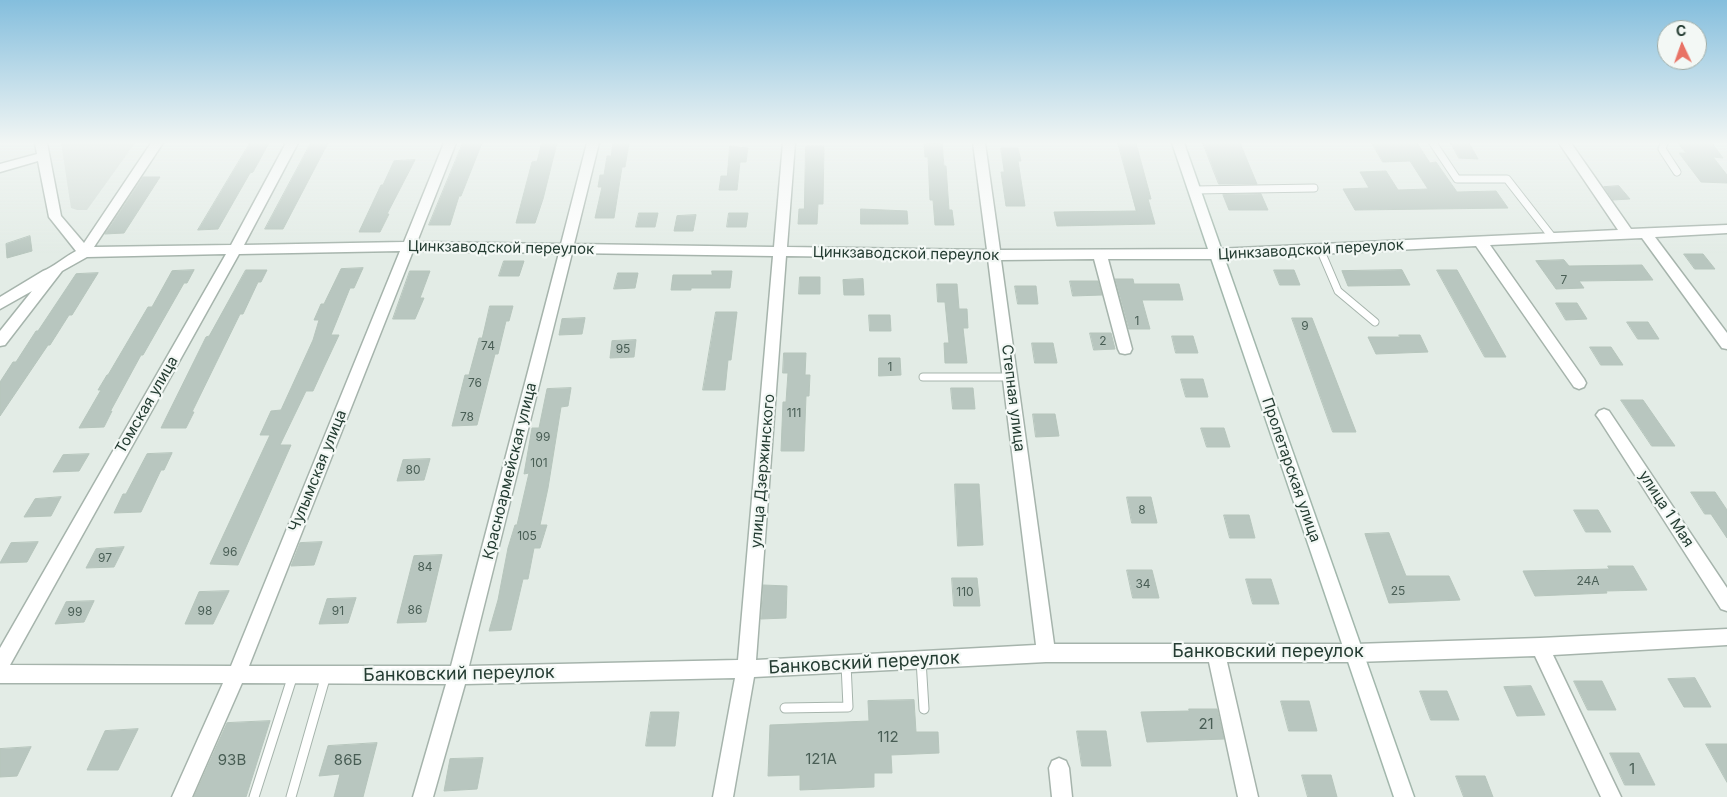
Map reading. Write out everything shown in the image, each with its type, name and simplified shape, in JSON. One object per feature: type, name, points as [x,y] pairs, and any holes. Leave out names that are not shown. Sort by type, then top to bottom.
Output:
[{"type":"street","points":[[48,180],[55,218],[84,252]]},
{"type":"street","points":[[0,304],[84,252],[133,180]]},
{"type":"street","name":"Томская улица","points":[[0,665],[236,249],[273,180]]},
{"type":"street","name":"Чулымская улица","points":[[182,797],[236,675],[436,180]]},
{"type":"street","name":"Красноармейская улица","points":[[422,797],[458,674],[584,180]]},
{"type":"street","name":"улица Дзержинского","points":[[723,797],[746,669],[786,180]]},
{"type":"street","name":"Степная улица","points":[[984,180],[1046,653]]},
{"type":"street","name":"Пролетарская улица","points":[[1191,180],[1404,797]]},
{"type":"street","points":[[1590,180],[1627,234]]},
{"type":"street","name":"Цинкзаводской переулок","points":[[84,252],[410,246],[566,250],[994,255],[1217,254],[1727,229]]},
{"type":"street","points":[[1644,233],[1727,344]]},
{"type":"street","points":[[1480,241],[1579,383]]},
{"type":"street","points":[[1100,255],[1125,349]]},
{"type":"street","points":[[0,341],[57,268]]},
{"type":"street","name":"улица 1 Мая","points":[[1604,416],[1727,603]]},
{"type":"street","name":"Банковский переулок","points":[[0,674],[326,675],[746,669],[1046,653],[1355,653],[1540,647],[1727,637]]},
{"type":"street","points":[[1540,647],[1611,797]]},
{"type":"street","points":[[1216,653],[1248,797]]},
{"type":"street","points":[[1058,768],[1062,797]]},
{"type":"lane","points":[[1509,180],[1554,238]]},
{"type":"lane","points":[[1194,190],[1314,188]]},
{"type":"lane","points":[[1320,249],[1338,291],[1375,322]]},
{"type":"lane","points":[[923,377],[1010,377]]},
{"type":"lane","points":[[921,660],[924,710]]},
{"type":"lane","points":[[785,708],[848,707],[846,664]]},
{"type":"lane","points":[[254,797],[293,675]]},
{"type":"lane","points":[[291,797],[326,675]]},
{"type":"shaded area","points":[[67,180],[108,180],[87,210],[71,208]]},
{"type":"building","points":[[141,180],[158,180],[124,233],[105,234]]},
{"type":"building","points":[[228,180],[246,180],[218,229],[198,230]]},
{"type":"building","points":[[291,180],[309,180],[283,229],[265,229]]},
{"type":"building","points":[[385,180],[405,180],[380,232],[359,232],[381,185],[383,185]]},
{"type":"building","points":[[448,180],[467,180],[461,196],[459,196],[450,225],[429,225]]},
{"type":"building","points":[[527,180],[548,180],[535,223],[516,223]]},
{"type":"building","points":[[599,180],[620,180],[614,218],[595,218],[602,187],[598,187]]},
{"type":"building","points":[[720,180],[738,180],[737,190],[719,190]]},
{"type":"building","points":[[805,180],[823,180],[823,204],[818,204],[817,224],[798,224],[799,209],[804,209]]},
{"type":"building","points":[[929,180],[947,180],[949,210],[952,210],[954,225],[935,225],[933,200],[930,200]]},
{"type":"building","points":[[1002,180],[1021,180],[1025,206],[1006,206]]},
{"type":"building","points":[[1128,180],[1146,180],[1151,199],[1148,199],[1155,224],[1057,226],[1054,212],[1136,211]]},
{"type":"building","points":[[1218,180],[1255,180],[1257,184],[1219,184]]},
{"type":"building","points":[[1365,180],[1392,180],[1398,190],[1428,189],[1422,180],[1449,180],[1457,192],[1496,191],[1508,208],[1355,210],[1343,189],[1369,188]]},
{"type":"building","points":[[1700,180],[1727,180],[1727,183],[1701,182]]},
{"type":"building","points":[[1619,186],[1630,199],[1613,200],[1604,187]]},
{"type":"building","points":[[1261,194],[1268,210],[1229,210],[1223,195]]},
{"type":"building","points":[[861,209],[907,211],[908,224],[861,224]]},
{"type":"building","points":[[639,213],[658,213],[655,227],[636,227]]},
{"type":"building","points":[[729,213],[748,213],[746,227],[727,227]]},
{"type":"building","points":[[696,215],[693,231],[674,231],[677,216]]},
{"type":"building","points":[[30,236],[32,251],[7,258],[6,244]]},
{"type":"building","points":[[1684,254],[1703,254],[1715,269],[1695,269]]},
{"type":"building","points":[[1564,260],[1569,266],[1642,265],[1653,280],[1579,281],[1584,288],[1556,289],[1536,261]]},
{"type":"building","points":[[504,261],[524,261],[519,276],[499,276]]},
{"type":"building","points":[[363,268],[354,288],[350,288],[331,335],[339,335],[313,391],[306,391],[280,445],[291,445],[238,565],[210,564],[270,435],[260,435],[271,411],[281,410],[313,340],[319,320],[314,320],[321,304],[324,304],[341,269]]},
{"type":"building","points":[[194,270],[187,283],[184,283],[143,355],[141,355],[110,412],[112,411],[104,427],[79,428],[101,390],[98,390],[148,307],[152,307],[172,271]]},
{"type":"building","points":[[246,270],[267,270],[261,282],[258,282],[243,314],[240,314],[186,428],[161,428],[206,337],[209,336]]},
{"type":"building","points":[[1274,270],[1294,270],[1300,285],[1280,285]]},
{"type":"building","points":[[1402,270],[1410,285],[1348,286],[1342,271]]},
{"type":"building","points":[[1437,270],[1457,270],[1506,357],[1485,357]]},
{"type":"building","points":[[410,271],[430,271],[420,298],[424,298],[415,319],[393,319]]},
{"type":"building","points":[[712,271],[732,271],[730,288],[671,290],[673,275],[712,275]]},
{"type":"building","points":[[98,273],[72,315],[69,315],[0,416],[0,382],[13,362],[16,362],[76,274]]},
{"type":"building","points":[[618,273],[638,273],[635,288],[614,289]]},
{"type":"building","points":[[800,277],[820,277],[820,294],[799,294]]},
{"type":"building","points":[[863,279],[864,295],[844,295],[843,280]]},
{"type":"building","points":[[1115,279],[1133,279],[1134,284],[1179,284],[1183,300],[1142,300],[1150,329],[1129,329]]},
{"type":"building","points":[[1070,281],[1098,281],[1102,295],[1073,296]]},
{"type":"building","points":[[937,284],[957,284],[959,309],[967,309],[968,328],[963,328],[967,363],[945,363],[944,343],[949,343],[945,302],[938,302]]},
{"type":"building","points":[[1015,286],[1036,286],[1038,304],[1018,304]]},
{"type":"building","points":[[1556,303],[1577,303],[1587,319],[1566,320]]},
{"type":"building","points":[[490,306],[513,306],[509,321],[506,321],[498,354],[495,354],[477,425],[452,426],[465,375],[469,375],[479,338],[482,338]]},
{"type":"building","points":[[716,312],[737,312],[731,360],[728,360],[725,390],[703,390]]},
{"type":"building","points":[[869,315],[890,315],[891,331],[870,331]]},
{"type":"building","points":[[585,318],[582,334],[559,335],[562,319]]},
{"type":"building","points":[[1292,318],[1312,318],[1356,432],[1333,432]]},
{"type":"building","points":[[1627,322],[1648,322],[1659,339],[1638,339]]},
{"type":"building","points":[[1090,333],[1111,333],[1115,349],[1094,350]]},
{"type":"building","points":[[1399,335],[1420,335],[1428,352],[1376,354],[1368,337],[1400,337]]},
{"type":"building","points":[[1172,336],[1193,336],[1198,353],[1176,353]]},
{"type":"building","points":[[636,340],[634,357],[610,358],[612,341]]},
{"type":"building","points":[[1032,343],[1053,343],[1057,363],[1035,363]]},
{"type":"building","points":[[1590,347],[1611,347],[1623,365],[1601,365]]},
{"type":"building","points":[[784,353],[806,353],[805,375],[810,375],[809,396],[806,396],[804,451],[781,451],[783,402],[786,402],[788,373],[783,373]]},
{"type":"building","points":[[879,358],[900,358],[901,375],[879,376]]},
{"type":"building","points":[[1181,379],[1203,379],[1208,397],[1186,397]]},
{"type":"building","points":[[571,388],[568,406],[561,407],[540,525],[547,525],[540,548],[534,548],[528,579],[523,579],[511,630],[489,631],[498,600],[508,548],[515,525],[517,525],[529,473],[524,474],[532,428],[539,428],[547,389]]},
{"type":"building","points":[[951,388],[973,388],[975,409],[953,409]]},
{"type":"building","points":[[1621,400],[1643,400],[1675,446],[1652,446]]},
{"type":"building","points":[[1033,414],[1055,414],[1059,436],[1036,437]]},
{"type":"building","points":[[1201,428],[1224,428],[1230,447],[1207,447]]},
{"type":"building","points":[[172,453],[164,470],[161,470],[141,512],[114,513],[147,454]]},
{"type":"building","points":[[89,454],[79,471],[53,472],[63,455]]},
{"type":"building","points":[[430,459],[424,480],[397,481],[403,460]]},
{"type":"building","points":[[955,484],[979,484],[983,545],[958,546]]},
{"type":"building","points":[[1691,492],[1715,492],[1727,510],[1727,538],[1711,514],[1705,514]]},
{"type":"building","points":[[61,497],[51,516],[24,517],[35,499]]},
{"type":"building","points":[[1127,497],[1151,497],[1157,523],[1132,523]]},
{"type":"building","points":[[1574,510],[1598,510],[1611,532],[1586,532]]},
{"type":"building","points":[[1224,515],[1249,515],[1255,538],[1230,538]]},
{"type":"building","points":[[1389,533],[1406,576],[1449,576],[1460,600],[1389,603],[1365,534]]},
{"type":"building","points":[[38,542],[27,562],[0,563],[11,543]]},
{"type":"building","points":[[322,542],[314,565],[291,566],[300,543]]},
{"type":"building","points":[[124,547],[114,567],[86,568],[96,549]]},
{"type":"building","points":[[442,555],[426,622],[397,623],[414,556]]},
{"type":"building","points":[[1608,566],[1633,566],[1647,590],[1535,596],[1523,571],[1609,569]]},
{"type":"building","points":[[1127,570],[1152,570],[1159,598],[1133,598]]},
{"type":"building","points":[[952,578],[977,578],[980,606],[954,606]]},
{"type":"building","points":[[1246,579],[1271,579],[1279,604],[1253,604]]},
{"type":"building","points":[[763,585],[787,586],[786,618],[761,619]]},
{"type":"building","points":[[229,591],[213,624],[185,624],[199,592]]},
{"type":"building","points":[[356,598],[348,623],[319,624],[327,599]]},
{"type":"building","points":[[94,601],[84,622],[55,624],[66,602]]},
{"type":"building","points":[[1695,678],[1711,707],[1684,707],[1668,679]]},
{"type":"building","points":[[1574,681],[1602,681],[1616,710],[1588,710]]},
{"type":"building","points":[[1531,686],[1545,715],[1517,716],[1504,687]]},
{"type":"building","points":[[1420,691],[1447,691],[1459,720],[1431,720]]},
{"type":"building","points":[[914,700],[916,732],[938,732],[939,753],[891,755],[892,773],[874,773],[874,787],[800,790],[800,775],[768,776],[770,725],[869,721],[868,701]]},
{"type":"building","points":[[1281,701],[1309,701],[1317,731],[1289,731]]},
{"type":"building","points":[[1189,709],[1217,709],[1224,739],[1147,742],[1141,712],[1189,711]]},
{"type":"building","points":[[651,712],[679,712],[675,746],[646,746]]},
{"type":"building","points":[[270,721],[246,797],[194,797],[227,723]]},
{"type":"building","points":[[138,729],[118,770],[87,770],[105,731]]},
{"type":"building","points":[[1077,731],[1106,731],[1111,766],[1082,766]]},
{"type":"building","points":[[377,743],[363,797],[334,797],[340,774],[319,776],[328,746]]},
{"type":"building","points":[[1706,744],[1727,744],[1727,782]]},
{"type":"building","points":[[31,747],[17,776],[0,777],[0,749]]},
{"type":"building","points":[[1610,753],[1639,753],[1655,785],[1625,785]]},
{"type":"building","points":[[483,758],[477,789],[444,791],[450,759]]},
{"type":"building","points":[[1302,775],[1331,775],[1337,797],[1308,797]]},
{"type":"building","points":[[1456,776],[1485,776],[1493,797],[1464,797]]}]
